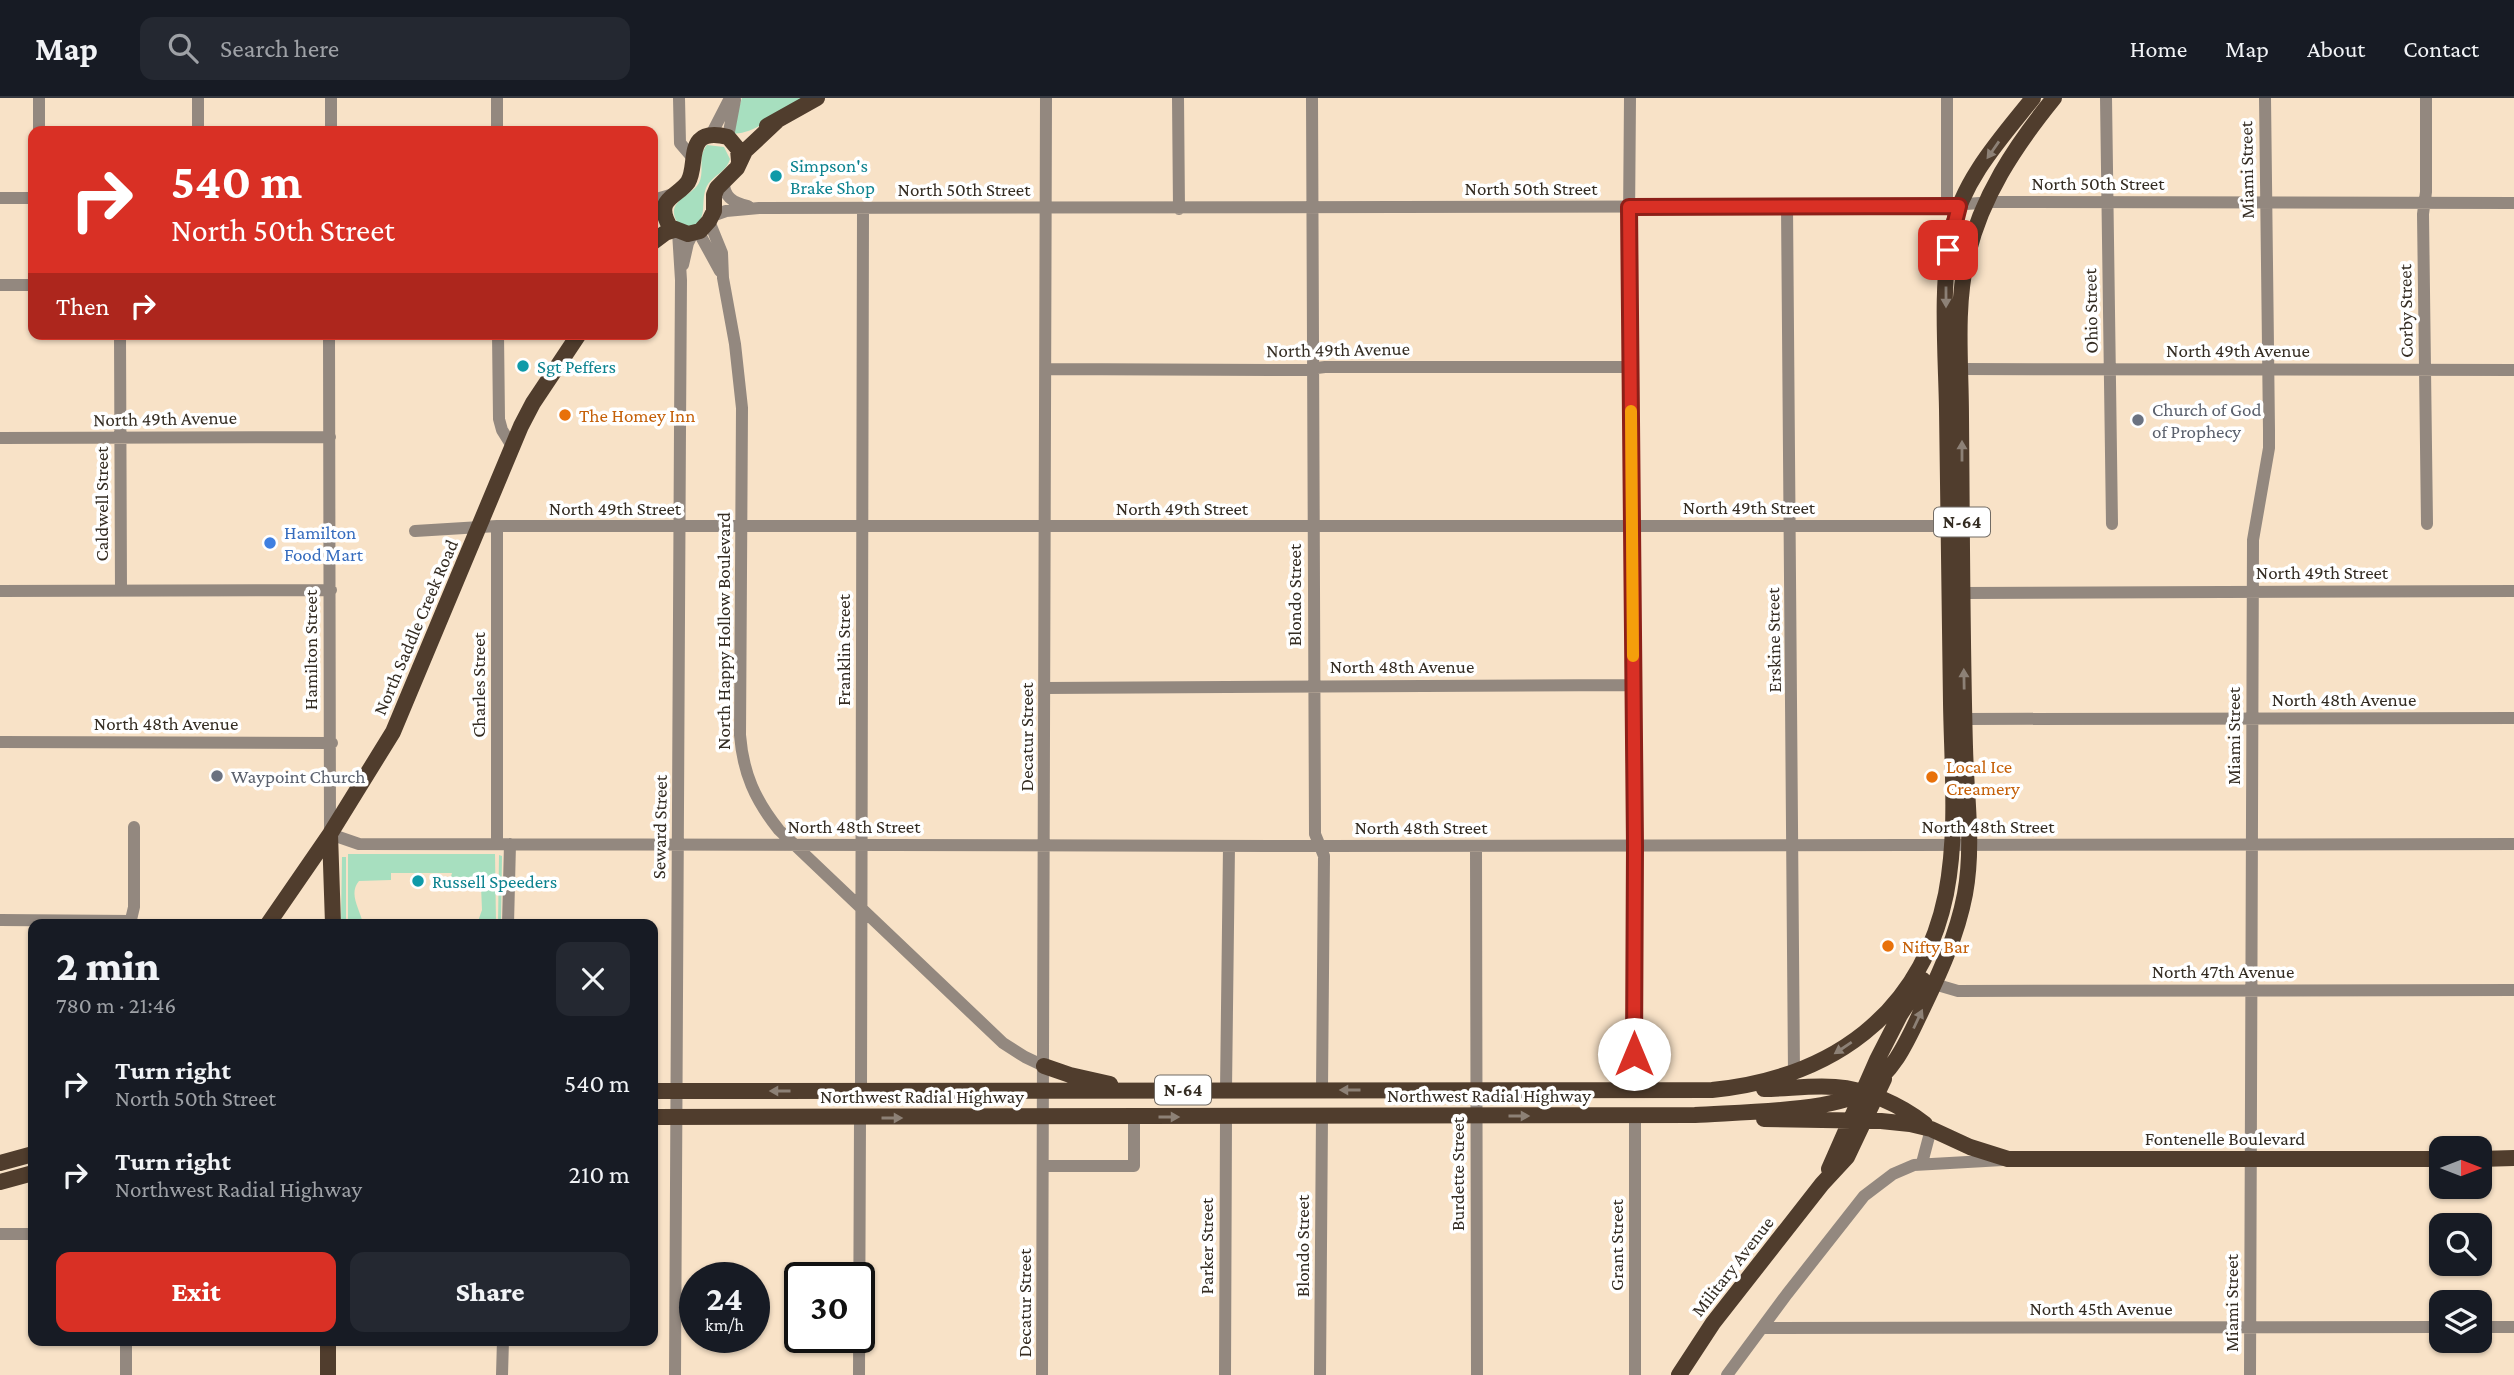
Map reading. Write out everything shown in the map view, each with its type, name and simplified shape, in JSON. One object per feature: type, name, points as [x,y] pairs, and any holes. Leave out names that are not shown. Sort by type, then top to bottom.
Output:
[{"type":"main road","points":[[683,223],[667,202],[670,195],[687,183],[692,170],[694,148],[708,137],[730,139],[777,121],[817,98]]},
{"type":"main road","name":"Northwest Radial Highway","points":[[658,1091],[1712,1090],[1794,1074],[1848,1046],[1894,1003],[1916,972],[1941,915],[1951,845],[1946,273],[1953,206],[2033,98]]},
{"type":"main road","name":"Northwest Radial Highway","points":[[658,1117],[1695,1115],[1824,1104],[1869,1094],[1894,1063],[1947,957],[1960,914],[1968,872],[1961,369],[1963,280],[1971,241],[1984,203],[2019,145],[2054,98]]},
{"type":"main road","points":[[658,238],[683,223],[714,195],[717,188],[737,168],[744,151],[777,121]]},
{"type":"main road","points":[[730,139],[738,149],[739,161]]},
{"type":"main road","points":[[658,228],[683,223]]},
{"type":"main road","name":"North Saddle Creek Road","points":[[272,919],[331,834],[403,712],[512,446],[533,403],[575,340]]},
{"type":"main road","name":"Hamilton Street","points":[[331,834],[333,919]]},
{"type":"main road","name":"Military Avenue","points":[[1822,1184],[1869,1094],[1890,1033],[1933,960],[1941,915]]},
{"type":"main road","points":[[1894,1063],[1890,1088],[1901,1109]]},
{"type":"main road","points":[[1044,1066],[1070,1075],[1147,1091]]},
{"type":"main road","points":[[1712,1090],[1835,1087],[1869,1094],[1901,1109],[1931,1129]]},
{"type":"main road","points":[[1695,1115],[1894,1122],[1931,1129]]},
{"type":"main road","points":[[1817,1120],[1832,1130],[1836,1143],[1835,1157]]},
{"type":"main road","name":"Military Avenue","points":[[1679,1375],[1713,1323],[1822,1184],[1847,1157],[1857,1120]]},
{"type":"main road","name":"Fontenelle Boulevard","points":[[1931,1129],[1970,1147],[2008,1159],[2429,1159]]},
{"type":"main road","points":[[0,1163],[28,1155]]},
{"type":"main road","points":[[2492,1158],[2514,1158]]},
{"type":"main road","points":[[0,1182],[28,1174]]},
{"type":"main road","points":[[328,1346],[328,1375]]},
{"type":"street","points":[[39,98],[39,126]]},
{"type":"street","points":[[198,98],[198,126]]},
{"type":"street","points":[[331,98],[331,126]]},
{"type":"street","points":[[497,98],[497,126]]},
{"type":"street","points":[[679,98],[680,143],[692,157]]},
{"type":"street","points":[[680,125],[688,137],[708,137],[733,98]]},
{"type":"street","points":[[730,139],[733,98]]},
{"type":"street","name":"Decatur Street","points":[[1042,1375],[1046,98]]},
{"type":"street","points":[[1178,98],[1178,209]]},
{"type":"street","name":"Blondo Street","points":[[1312,98],[1315,834],[1324,856],[1322,1090]]},
{"type":"street","points":[[1630,98],[1635,1090]]},
{"type":"street","points":[[1947,98],[1953,206]]},
{"type":"street","name":"Ohio Street","points":[[2106,98],[2112,524]]},
{"type":"street","name":"Miami Street","points":[[2250,1375],[2253,592],[2255,524],[2269,448],[2265,98]]},
{"type":"street","name":"Corby Street","points":[[2426,98],[2427,524]]},
{"type":"street","name":"North 50th Street","points":[[724,181],[724,191],[730,200],[759,208]]},
{"type":"street","points":[[658,199],[670,195]]},
{"type":"street","points":[[0,198],[28,198]]},
{"type":"street","name":"North 50th Street","points":[[683,223],[726,211],[759,208],[1178,209],[1953,206],[1984,203],[2514,203]]},
{"type":"street","name":"Erskine Street","points":[[1787,206],[1794,1074]]},
{"type":"street","name":"Franklin Street","points":[[862,1091],[863,208]]},
{"type":"street","name":"North Happy Hollow Boulevard","points":[[683,223],[710,250],[723,278],[740,385],[743,432],[740,735],[748,780],[759,804],[779,830],[1003,1043],[1044,1066]]},
{"type":"street","name":"Seward Street","points":[[675,1375],[683,223]]},
{"type":"street","points":[[0,285],[28,285]]},
{"type":"street","name":"Caldwell Street","points":[[120,340],[121,590]]},
{"type":"street","name":"Hamilton Street","points":[[329,340],[331,834]]},
{"type":"street","points":[[498,340],[499,419],[512,446]]},
{"type":"street","name":"North 49th Avenue","points":[[1046,369],[1630,367]]},
{"type":"street","name":"North 49th Avenue","points":[[1961,369],[2514,370]]},
{"type":"street","name":"North 49th Avenue","points":[[0,438],[330,437]]},
{"type":"street","name":"North 49th Street","points":[[415,531],[497,526],[1949,526]]},
{"type":"street","name":"Charles Street","points":[[497,526],[503,844],[508,919]]},
{"type":"street","points":[[0,591],[331,590]]},
{"type":"street","name":"North 49th Street","points":[[1963,593],[2514,592]]},
{"type":"street","name":"North 48th Avenue","points":[[1045,688],[1633,685]]},
{"type":"street","name":"North 48th Avenue","points":[[1964,719],[2514,718]]},
{"type":"street","name":"North 48th Avenue","points":[[0,742],[332,743]]},
{"type":"street","points":[[132,919],[134,827]]},
{"type":"street","name":"North 48th Street","points":[[331,834],[359,844],[2514,844]]},
{"type":"street","points":[[1226,1090],[1229,846]]},
{"type":"street","name":"Burdette Street","points":[[1476,846],[1477,1375]]},
{"type":"street","points":[[0,920],[28,920]]},
{"type":"street","name":"North 47th Avenue","points":[[1934,984],[1958,991],[2514,990]]},
{"type":"street","name":"Blondo Street","points":[[1320,1375],[1322,1116]]},
{"type":"street","name":"Grant Street","points":[[1635,1116],[1635,1375]]},
{"type":"street","points":[[1044,1166],[1134,1166],[1134,1117]]},
{"type":"street","name":"Parker Street","points":[[1225,1375],[1226,1117]]},
{"type":"street","points":[[859,1375],[860,1118]]},
{"type":"street","points":[[1922,1163],[1931,1129]]},
{"type":"street","name":"Fontenelle Boulevard","points":[[1727,1375],[1864,1196],[1893,1174],[1922,1163],[2008,1159]]},
{"type":"street","points":[[0,1234],[28,1234]]},
{"type":"street","name":"North 45th Avenue","points":[[1762,1328],[2429,1327]]},
{"type":"street","points":[[2492,1327],[2514,1327]]},
{"type":"street","points":[[126,1346],[126,1375]]},
{"type":"street","points":[[502,1375],[503,1346]]},
{"type":"green space","points":[[742,98],[805,98],[769,121],[748,131],[732,133]]},
{"type":"green space","points":[[707,145],[724,147],[730,159],[706,188],[702,215],[697,224],[691,227],[677,222],[674,209],[699,183],[702,154]]},
{"type":"green space","points":[[348,854],[495,854],[496,919],[479,919],[482,910],[481,886],[472,878],[450,880],[452,873],[391,873],[391,880],[359,881],[355,896],[362,919],[348,919]]},
{"type":"green space","points":[[499,855],[502,856],[501,919],[498,919]]},
{"type":"green space","points":[[342,857],[346,857],[346,919],[341,919]]},
{"type":"slow traffic","points":[[1631,411],[1633,656]]},
{"type":"place","name":"Simpson's Brake Shop","points":[[776,176]]},
{"type":"place","name":"Sgt Peffers","points":[[523,366]]},
{"type":"place","name":"The Homey Inn","points":[[565,415]]},
{"type":"place","name":"Church of God of Prophecy","points":[[2138,420]]},
{"type":"place","name":"Hamilton Food Mart","points":[[270,543]]},
{"type":"place","name":"Waypoint Church","points":[[217,776]]},
{"type":"place","name":"Local Ice Creamery","points":[[1932,777]]},
{"type":"place","name":"Russell Speeders","points":[[418,881]]},
{"type":"place","name":"Nifty Bar","points":[[1888,946]]},
{"type":"route","points":[[1634,1054],[1635,846],[1629,207],[1959,206],[1948,250]]}]
